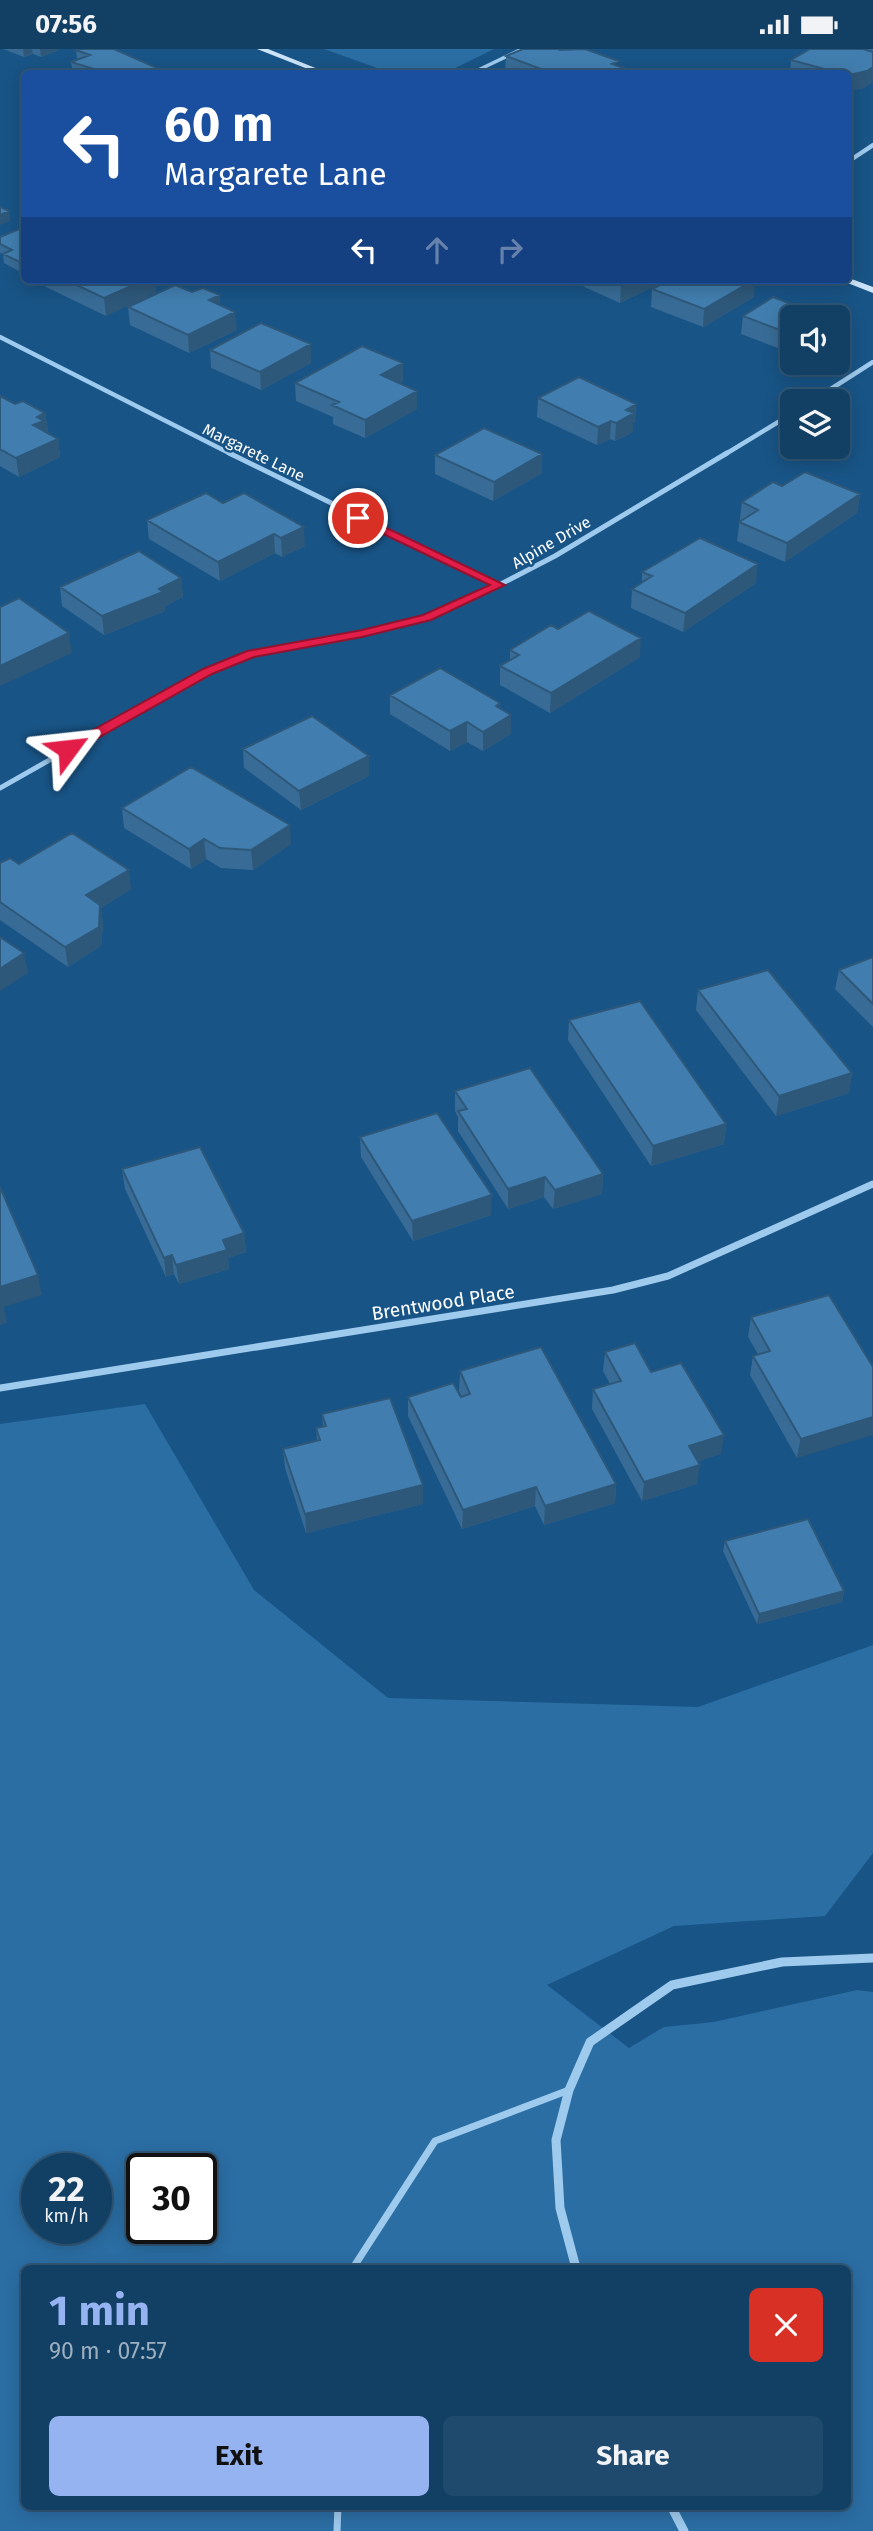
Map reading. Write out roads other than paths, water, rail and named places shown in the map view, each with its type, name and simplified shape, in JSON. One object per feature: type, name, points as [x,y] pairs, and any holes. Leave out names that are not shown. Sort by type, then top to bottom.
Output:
[{"type":"main road","points":[[267,50],[317,70]]},
{"type":"main road","points":[[852,282],[873,290]]},
{"type":"street","points":[[852,158],[873,145]]},
{"type":"street","name":"Margarete Lane","points":[[0,337],[358,518],[499,585]]},
{"type":"street","points":[[831,389],[873,362]]},
{"type":"street","name":"Alpine Drive","points":[[0,788],[207,671],[240,658],[427,618],[499,585],[555,556],[780,421]]},
{"type":"street","name":"Brentwood Place","points":[[0,1388],[613,1290],[668,1276],[873,1184]]},
{"type":"street","points":[[575,2265],[561,2208],[556,2140],[569,2090],[590,2042],[671,1985],[782,1962],[873,1958]]},
{"type":"street","points":[[673,2510],[684,2531]]},
{"type":"lane","points":[[478,70],[522,49]]},
{"type":"lane","points":[[355,2265],[435,2141],[569,2090]]},
{"type":"lane","points":[[337,2531],[338,2510]]}]
